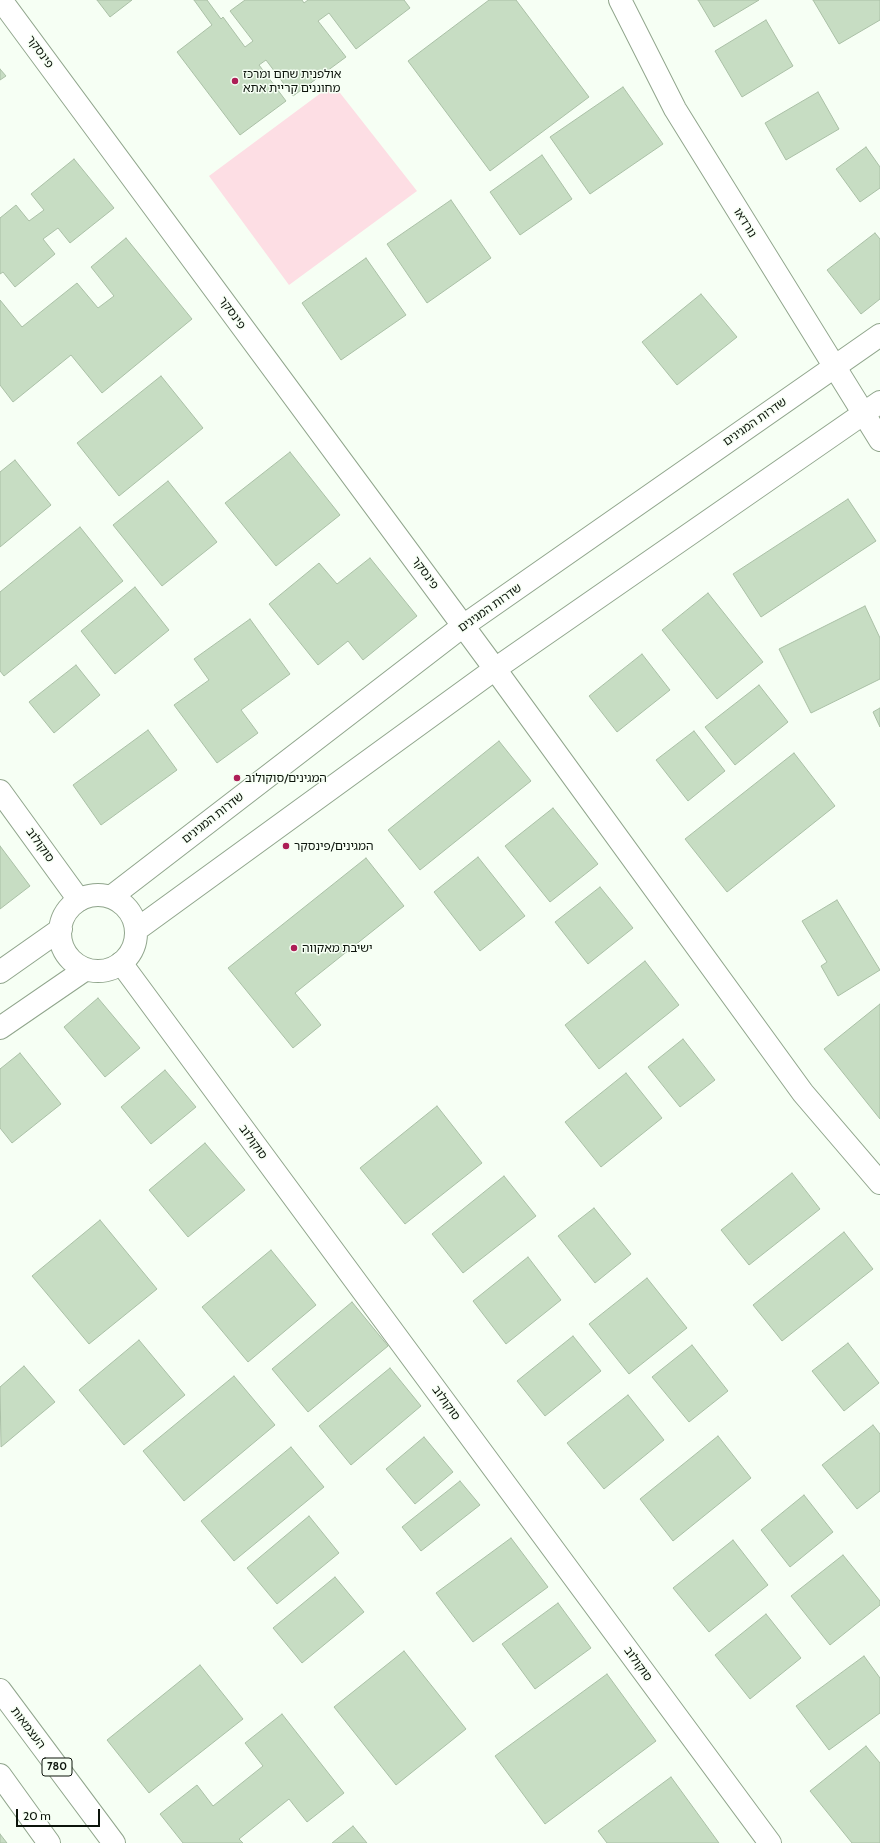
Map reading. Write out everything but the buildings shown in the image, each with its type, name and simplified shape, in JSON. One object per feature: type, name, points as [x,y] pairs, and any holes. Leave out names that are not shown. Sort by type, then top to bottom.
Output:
[{"type":"street","name":"פינסקר","points":[[1,0],[495,669],[802,1094],[880,1183]]},
{"type":"street","name":"נורדאו","points":[[620,0],[675,109],[835,366],[872,408],[880,440]]},
{"type":"street","name":"שדרות המגינים","points":[[111,897],[463,626],[880,335]]},
{"type":"street","points":[[136,930],[495,669],[872,408]]},
{"type":"street","name":"סוקולוב","points":[[0,791],[79,900]]},
{"type":"street","points":[[100,894],[111,897],[121,902],[128,909],[134,919],[136,930],[135,942],[130,954],[122,963],[110,969],[98,971],[86,969],[75,963],[66,953],[61,942],[60,929],[63,918],[70,908],[79,900],[100,894]]},
{"type":"street","points":[[0,972],[60,929]]},
{"type":"street","name":"סוקולוב","points":[[122,963],[770,1843]]},
{"type":"street","points":[[0,1028],[86,969]]},
{"type":"street","name":"העצמאות","points":[[0,1690],[114,1843]]},
{"type":"street","points":[[0,1775],[49,1843]]},
{"type":"shaded area","points":[[333,84],[417,191],[289,285],[209,176]]},
{"type":"place","name":"אולפנית שחם ומרכז מחוננים קריית אתא","points":[[235,81]]},
{"type":"place","name":"המגינים/סוקולוב","points":[[237,778]]},
{"type":"place","name":"המגינים/פינסקר","points":[[286,846]]},
{"type":"place","name":"ישיבת מאקווה","points":[[294,948]]}]
